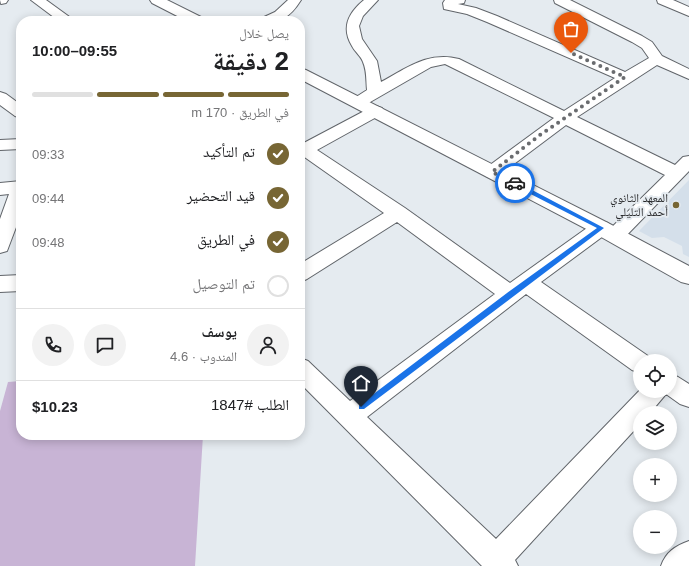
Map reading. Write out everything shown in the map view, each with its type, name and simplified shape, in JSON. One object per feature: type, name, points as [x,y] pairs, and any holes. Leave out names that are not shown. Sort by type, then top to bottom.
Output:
[{"type":"street","points":[[37,0],[61,16]]},
{"type":"street","points":[[157,0],[188,16]]},
{"type":"street","points":[[278,16],[295,0]]},
{"type":"street","points":[[372,0],[359,12],[351,28],[354,37],[369,60],[373,71],[375,92]]},
{"type":"street","points":[[458,0],[449,3],[449,6],[471,10],[625,77]]},
{"type":"street","points":[[560,0],[637,39],[647,45],[657,58],[689,75]]},
{"type":"street","points":[[663,0],[689,12]]},
{"type":"street","points":[[492,172],[565,118],[625,77],[657,58]]},
{"type":"street","points":[[349,416],[518,289],[608,231],[682,167],[565,118],[454,62],[445,60],[427,63],[359,102]]},
{"type":"street","points":[[305,75],[608,231],[689,276]]},
{"type":"street","points":[[0,97],[16,108]]},
{"type":"street","points":[[305,148],[376,111]]},
{"type":"street","points":[[0,145],[16,144]]},
{"type":"street","points":[[305,152],[518,289],[633,359]]},
{"type":"street","points":[[0,189],[16,187]]},
{"type":"street","points":[[0,246],[16,201]]},
{"type":"street","points":[[305,271],[398,213]]},
{"type":"street","points":[[0,284],[16,283]]},
{"type":"street","points":[[305,373],[500,563],[649,398]]},
{"type":"street","points":[[677,389],[689,397]]},
{"type":"street","points":[[676,566],[689,556]]},
{"type":"shaded area","name":"المعهد الثانوي أحمد التليلي","points":[[689,180],[689,257],[683,254],[682,246],[664,237],[652,238],[639,231]]},
{"type":"shaded area","points":[[16,381],[16,440],[203,440],[195,566],[0,566],[0,411],[8,382]]},
{"type":"way so far","points":[[515,183],[492,172],[540,135],[625,77],[571,53]]},
{"type":"place","name":"المعهد الثانوي أحمد التليلي","points":[[676,205]]},
{"type":"route","points":[[361,407],[510,294],[601,228],[515,183]]}]
